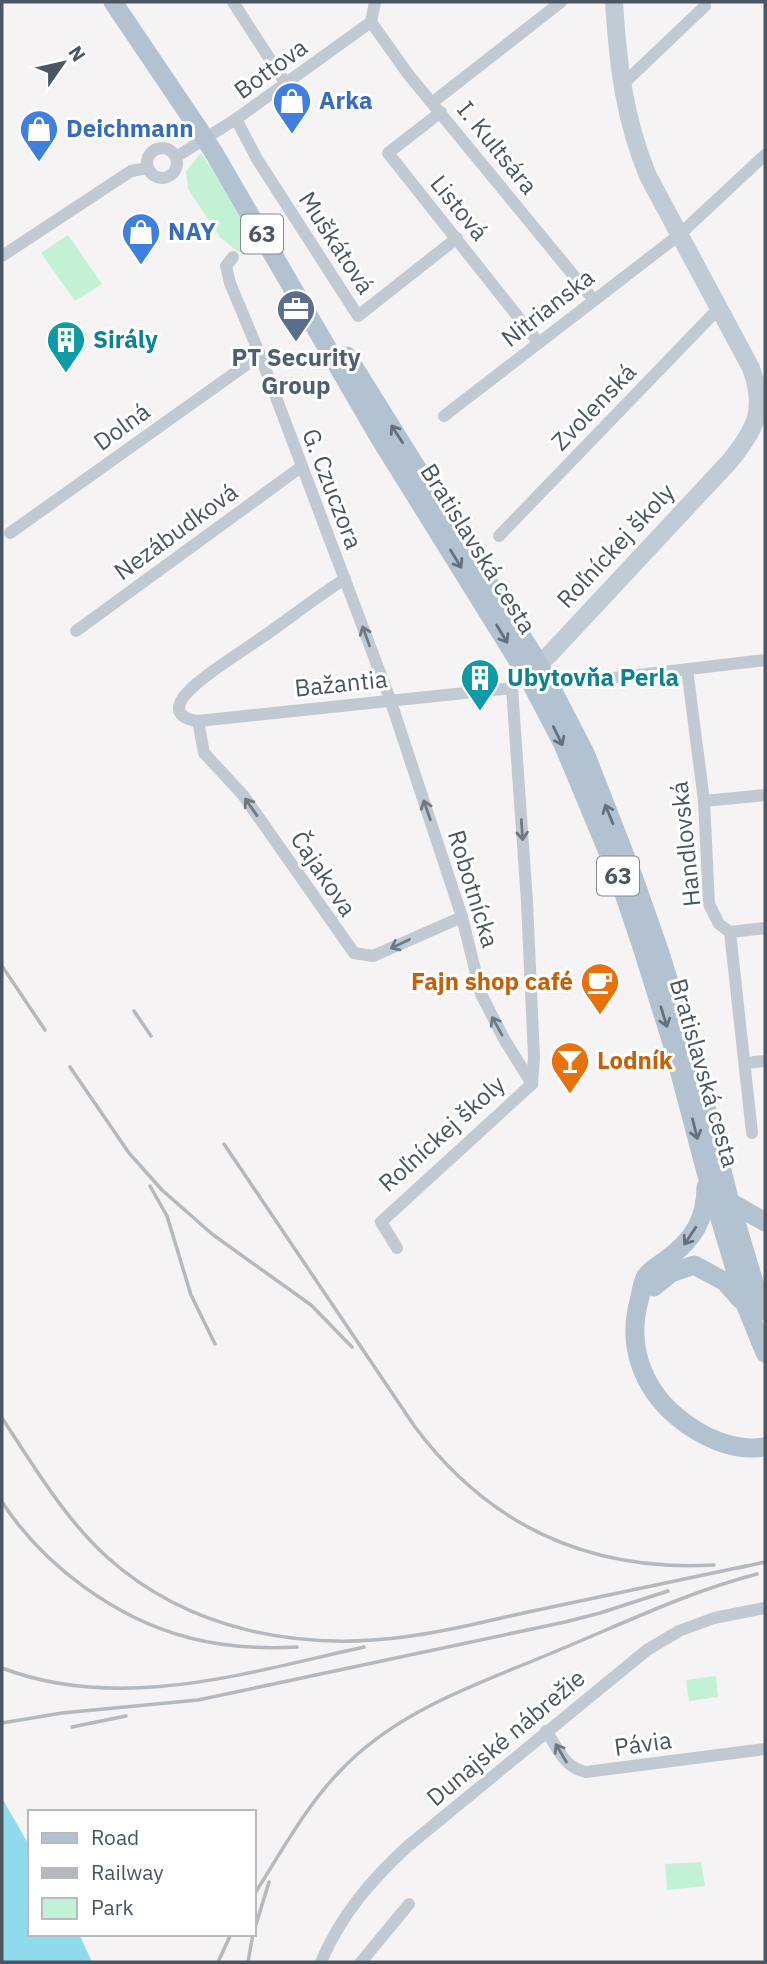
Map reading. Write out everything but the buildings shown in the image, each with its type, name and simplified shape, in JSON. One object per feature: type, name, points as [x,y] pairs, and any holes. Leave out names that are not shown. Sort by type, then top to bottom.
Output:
[{"type":"main road","name":"Bratislavská cesta","points":[[113,2],[214,153],[379,437],[526,676],[563,744],[618,876],[672,1043],[706,1172],[756,1304]]},
{"type":"main road","name":"Roľníckej školy","points":[[526,676],[730,461],[761,419],[756,382],[743,351],[648,176],[637,148],[621,86],[614,2]]},
{"type":"main road","name":"Bratislavská cesta","points":[[526,676],[585,753],[633,876],[684,1030],[756,1304],[765,1353]]},
{"type":"main road","points":[[706,1172],[706,1207],[696,1228],[683,1247],[645,1276],[633,1326],[636,1351],[649,1386],[662,1403],[691,1428],[715,1440],[749,1447],[765,1447]]},
{"type":"main road","points":[[730,1202],[765,1222]]},
{"type":"main road","points":[[639,1303],[671,1273],[694,1265],[724,1281],[756,1304],[765,1276]]},
{"type":"street","points":[[233,2],[286,84]]},
{"type":"street","points":[[371,22],[375,2]]},
{"type":"street","points":[[437,107],[562,2]]},
{"type":"street","points":[[621,86],[705,6]]},
{"type":"street","name":"Bottova","points":[[176,157],[236,119],[371,22]]},
{"type":"street","name":"I. Kultsára","points":[[371,22],[408,74],[593,299]]},
{"type":"street","name":"Listová","points":[[437,107],[388,153],[538,342]]},
{"type":"street","name":"Muškátová","points":[[236,119],[257,159],[358,316],[457,237]]},
{"type":"street","points":[[155,149],[167,149],[176,157],[175,170],[167,177],[156,177],[148,168],[148,156],[155,149]]},
{"type":"street","name":"Nitrianska","points":[[444,416],[679,235],[765,155]]},
{"type":"street","points":[[2,256],[131,171],[148,168]]},
{"type":"street","name":"G. Czuczora","points":[[233,257],[226,266],[234,294],[260,355],[390,699]]},
{"type":"street","name":"Zvolenská","points":[[499,536],[719,307]]},
{"type":"street","name":"Dolná","points":[[10,533],[260,355]]},
{"type":"street","name":"Nezábudková","points":[[76,631],[301,467]]},
{"type":"street","points":[[198,721],[186,719],[180,711],[181,701],[203,679],[345,579]]},
{"type":"street","points":[[604,679],[765,660]]},
{"type":"street","name":"Handlovská","points":[[687,669],[705,801],[709,904],[719,924],[730,932],[752,1133]]},
{"type":"street","name":"Bažantia","points":[[198,721],[390,699],[526,676]]},
{"type":"street","name":"Roľníckej školy","points":[[397,1248],[381,1222],[532,1084],[534,1057],[527,902],[526,676]]},
{"type":"street","name":"Robotnícka","points":[[390,699],[462,917],[481,994],[504,1039],[532,1084]]},
{"type":"street","name":"Čajakova","points":[[198,721],[204,753],[243,795],[354,953],[373,956],[462,917]]},
{"type":"street","points":[[705,801],[765,795]]},
{"type":"street","points":[[730,932],[765,928]]},
{"type":"street","points":[[746,1063],[765,1061]]},
{"type":"street","name":"Dunajské nábrežie","points":[[321,1962],[332,1936],[351,1906],[376,1876],[408,1846],[632,1660],[663,1640],[714,1618],[765,1608]]},
{"type":"street","name":"Pávia","points":[[546,1731],[564,1760],[575,1770],[586,1772],[765,1749]]},
{"type":"street","points":[[361,1962],[409,1904]]},
{"type":"green space","points":[[201,153],[255,236],[256,246],[249,254],[237,251],[220,237],[188,189],[186,171]]},
{"type":"green space","points":[[68,235],[102,284],[75,301],[41,253]]},
{"type":"green space","points":[[716,1676],[718,1697],[689,1701],[686,1680]]},
{"type":"green space","points":[[701,1862],[705,1886],[667,1890],[665,1864]]},
{"type":"water","points":[[2,1798],[28,1844],[28,1936],[80,1936],[92,1962],[2,1962]]},
{"type":"railway","points":[[2,966],[45,1030]]},
{"type":"railway","points":[[134,1011],[151,1036]]},
{"type":"railway","points":[[70,1067],[129,1153],[162,1190],[212,1234],[311,1305],[352,1347]]},
{"type":"railway","points":[[224,1144],[415,1427],[444,1462],[476,1492],[510,1516],[546,1536],[585,1551],[626,1560],[669,1565],[714,1565]]},
{"type":"railway","points":[[150,1186],[167,1216],[191,1295],[215,1344]]},
{"type":"railway","points":[[2,1418],[63,1509],[107,1557],[139,1582],[173,1602],[246,1630],[324,1641],[404,1637],[746,1566]]},
{"type":"railway","points":[[2,1502],[39,1548],[60,1568],[84,1587],[135,1618],[190,1638],[216,1643],[297,1647]]},
{"type":"railway","points":[[738,1568],[765,1562]]},
{"type":"railway","points":[[256,1892],[321,1792],[349,1762],[396,1725],[476,1684],[681,1599],[757,1574]]},
{"type":"railway","points":[[2,1723],[62,1713],[198,1700],[565,1622],[668,1591]]},
{"type":"railway","points":[[2,1668],[47,1681],[92,1687],[137,1688],[229,1677],[364,1647]]},
{"type":"railway","points":[[72,1727],[126,1716]]},
{"type":"railway","points":[[256,1924],[269,1882]]},
{"type":"railway","points":[[218,1962],[230,1936]]},
{"type":"railway","points":[[248,1962],[253,1936]]},
{"type":"place","name":"Arka","points":[[292,135]]},
{"type":"place","name":"Deichmann","points":[[39,163]]},
{"type":"place","name":"NAY","points":[[141,266]]},
{"type":"place","name":"PT Security Group","points":[[296,343]]},
{"type":"place","name":"Sirály","points":[[66,374]]},
{"type":"place","name":"Ubytovňa Perla","points":[[480,712]]},
{"type":"place","name":"Fajn shop café","points":[[600,1016]]},
{"type":"place","name":"Lodník","points":[[570,1095]]}]
